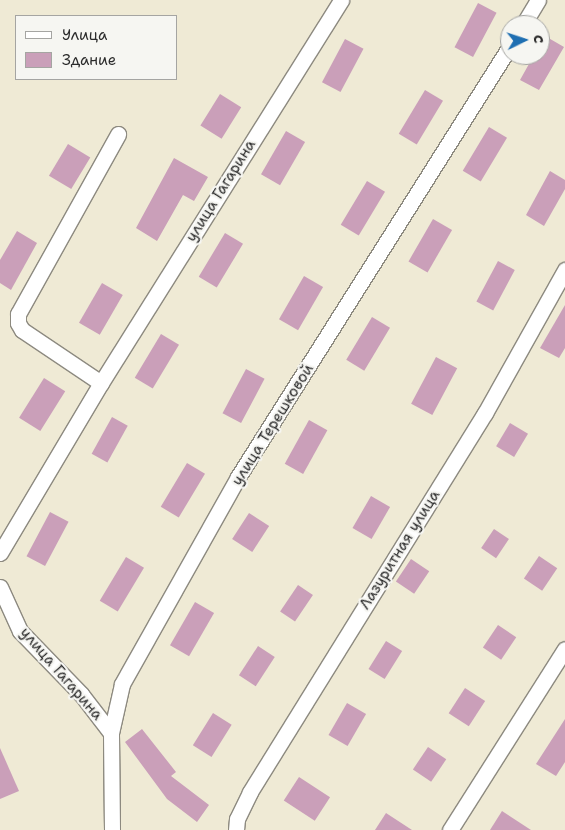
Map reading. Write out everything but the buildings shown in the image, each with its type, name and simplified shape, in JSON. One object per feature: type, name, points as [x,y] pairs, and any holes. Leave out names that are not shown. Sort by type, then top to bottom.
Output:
[{"type":"street","name":"улица Гагарина","points":[[0,553],[102,383],[341,0]]},
{"type":"street","points":[[529,15],[538,0]]},
{"type":"street","name":"улица Терешковой","points":[[112,830],[111,733],[122,684],[238,477],[500,62]]},
{"type":"street","points":[[102,383],[22,330],[18,323],[18,314],[118,134]]},
{"type":"street","name":"Лазуритная улица","points":[[236,830],[237,820],[250,792],[485,413],[565,270]]},
{"type":"street","name":"улица Гагарина","points":[[0,587],[20,631],[81,694],[111,733]]},
{"type":"street","points":[[450,830],[565,649]]}]
